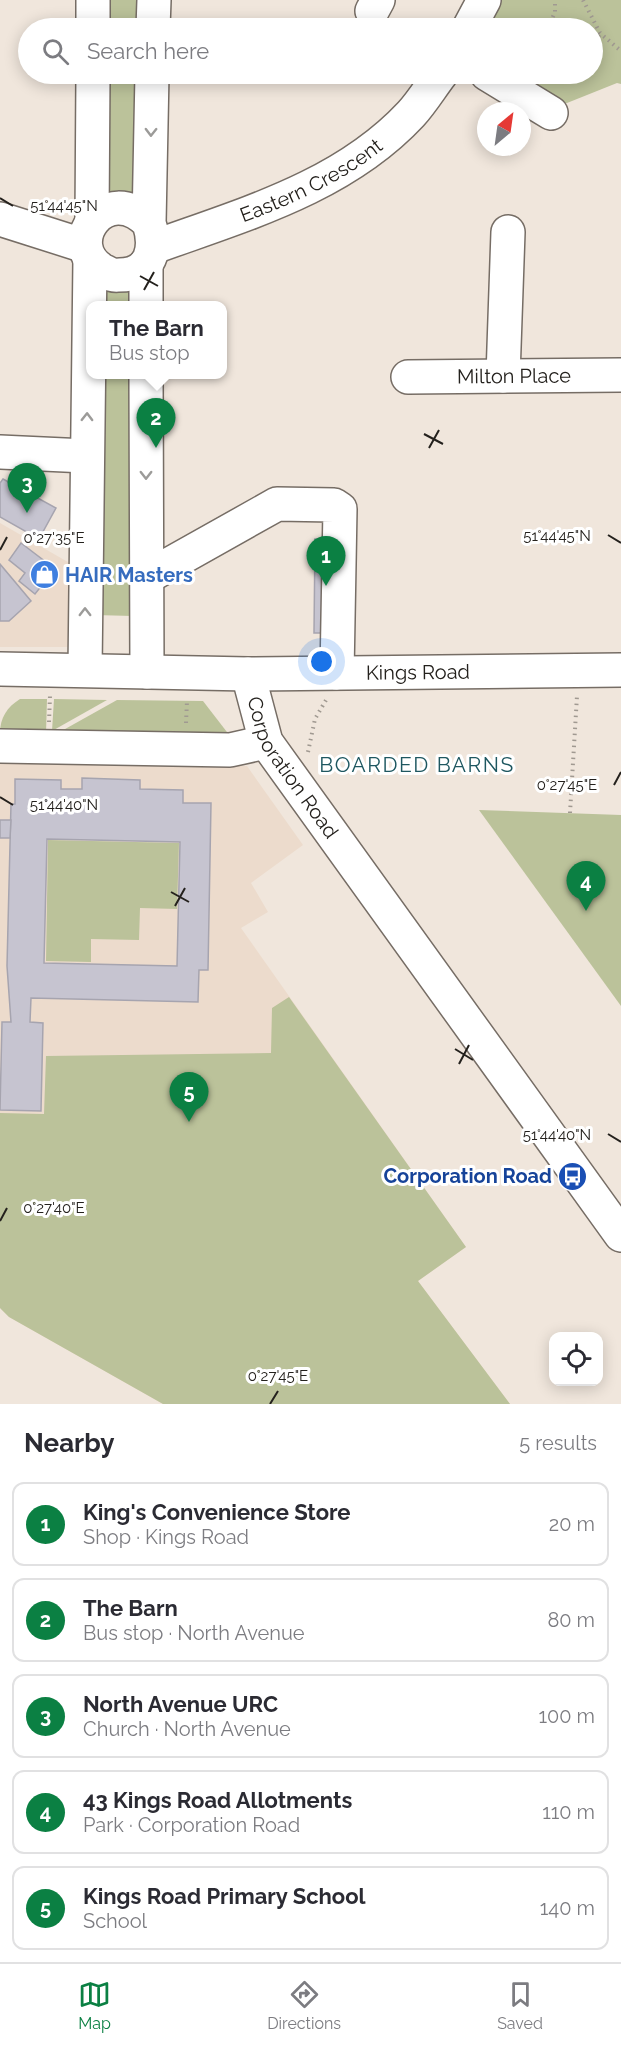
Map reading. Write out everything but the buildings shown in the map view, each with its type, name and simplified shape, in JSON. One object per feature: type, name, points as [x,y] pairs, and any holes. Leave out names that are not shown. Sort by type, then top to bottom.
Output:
[{"type":"street","points":[[93,0],[93,18]]},
{"type":"street","points":[[153,18],[154,0]]},
{"type":"street","points":[[474,18],[484,0]]},
{"type":"street","points":[[88,301],[93,84]]},
{"type":"street","points":[[146,301],[150,245],[152,84]]},
{"type":"street","name":"Eastern Crescent","points":[[150,245],[295,197],[359,159],[411,114],[434,84]]},
{"type":"street","points":[[503,84],[551,113]]},
{"type":"street","points":[[0,219],[89,242],[110,274],[118,276],[136,272],[150,245],[138,212],[116,207],[100,213],[89,242]]},
{"type":"street","points":[[503,376],[508,232]]},
{"type":"street","name":"Milton Place","points":[[408,377],[621,375]]},
{"type":"street","points":[[85,670],[87,379]]},
{"type":"street","points":[[146,379],[147,672]]},
{"type":"street","points":[[0,452],[86,456]]},
{"type":"street","points":[[147,577],[277,504],[334,505],[340,509],[346,673]]},
{"type":"street","name":"Kings Road","points":[[0,669],[248,674],[621,670]]},
{"type":"street","name":"Corporation Road","points":[[248,674],[266,742],[611,1202],[621,1235]]},
{"type":"street","points":[[0,746],[231,750],[266,742]]},
{"type":"path","points":[[552,18],[555,0]]},
{"type":"path","points":[[583,0],[592,18]]},
{"type":"path","points":[[603,36],[621,51]]},
{"type":"path","points":[[47,747],[51,670]]},
{"type":"path","points":[[570,813],[578,671]]},
{"type":"path","points":[[186,749],[187,673]]},
{"type":"path","points":[[308,755],[315,719],[346,673]]},
{"type":"shaded area","points":[[0,523],[73,565],[68,647],[0,647]]},
{"type":"shaded area","points":[[0,760],[247,766],[303,845],[251,883],[268,912],[241,928],[466,1247],[418,1281],[510,1404],[163,1404],[9,1317],[0,1308]]},
{"type":"green space","points":[[103,0],[144,0],[143,18],[103,18]]},
{"type":"green space","points":[[496,0],[621,0],[621,84],[617,83],[562,105],[528,84],[603,84],[603,18],[488,18]]},
{"type":"green space","points":[[102,84],[143,84],[142,197],[101,196]]},
{"type":"green space","points":[[98,282],[136,282],[136,301],[98,301]]},
{"type":"green space","points":[[97,379],[135,379],[133,616],[94,615]]},
{"type":"green space","points":[[20,699],[47,699],[46,733],[0,733],[5,713]]},
{"type":"green space","points":[[54,699],[107,700],[52,731]]},
{"type":"green space","points":[[117,700],[203,701],[230,736],[58,733]]},
{"type":"green space","points":[[479,810],[621,815],[621,1006]]},
{"type":"green space","points":[[48,840],[179,843],[177,909],[140,908],[139,940],[91,939],[91,962],[46,961]]},
{"type":"green space","points":[[289,997],[466,1247],[418,1281],[510,1404],[163,1404],[9,1317],[0,1308],[0,1113],[44,1114],[46,1056],[271,1053],[272,1008]]},
{"type":"place","name":"The Barn","points":[[156,448]]},
{"type":"place","name":"North Avenue URC","points":[[27,513]]},
{"type":"place","name":"HAIR Masters","points":[[44,575]]},
{"type":"place","name":"King's Convenience Store","points":[[326,586]]},
{"type":"place","name":"43 Kings Road Allotments","points":[[586,911]]},
{"type":"place","name":"Kings Road Primary School","points":[[189,1122]]},
{"type":"place","name":"Corporation Road","points":[[573,1176]]},
{"type":"district","name":"BOARDED BARNS","points":[[417,765]]}]
